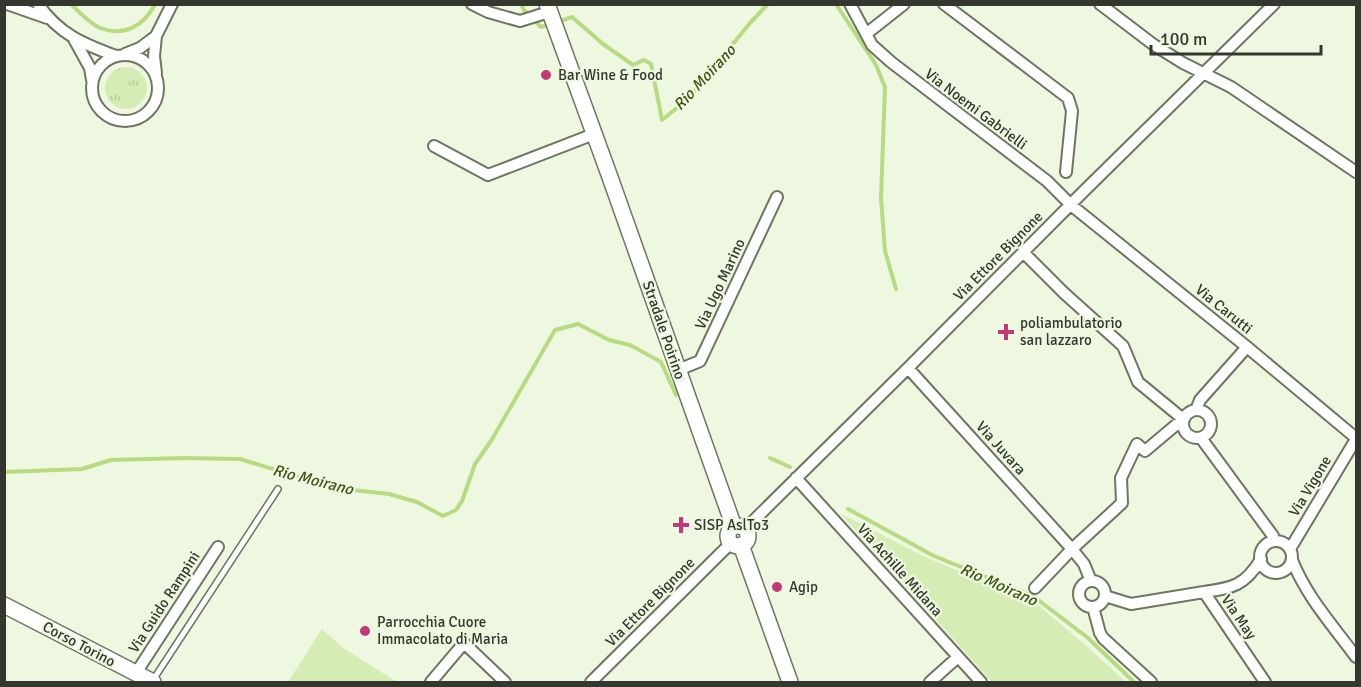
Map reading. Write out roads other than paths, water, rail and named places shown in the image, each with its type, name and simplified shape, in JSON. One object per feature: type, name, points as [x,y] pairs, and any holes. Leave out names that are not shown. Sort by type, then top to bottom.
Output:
[{"type":"main road","name":"Stradale Poirino","points":[[549,17],[594,134],[678,370],[739,528]]},
{"type":"main road","points":[[739,528],[748,538],[736,544],[790,682]]},
{"type":"main road","name":"Corso Torino","points":[[4,605],[152,682]]},
{"type":"street","points":[[38,4],[48,18],[73,39],[90,68],[92,92],[101,111],[111,118],[122,121],[143,116],[152,108],[157,98],[159,87],[154,56],[156,36],[172,4]]},
{"type":"street","name":"Stradale Poirino","points":[[472,4],[488,12],[520,21],[549,17]]},
{"type":"street","name":"Via Noemi Gabrielli","points":[[850,4],[872,45],[1047,181],[1071,205]]},
{"type":"street","points":[[866,34],[904,4]]},
{"type":"street","points":[[944,4],[1068,98],[1072,111],[1066,172]]},
{"type":"street","points":[[1100,4],[1154,45],[1183,63],[1232,87],[1356,172]]},
{"type":"street","name":"Via Ettore Bignone","points":[[739,528],[796,478],[1274,4]]},
{"type":"street","points":[[6,5],[48,18]]},
{"type":"street","points":[[92,81],[101,65],[108,59],[140,48],[156,36]]},
{"type":"street","points":[[73,39],[120,55],[135,56],[144,60],[152,67],[157,77]]},
{"type":"street","points":[[434,146],[488,175],[594,134]]},
{"type":"street","name":"Via Ugo Marino","points":[[678,370],[700,361],[777,197]]},
{"type":"street","name":"Via Carutti","points":[[1071,205],[1356,438]]},
{"type":"street","points":[[1023,252],[1123,346],[1138,382],[1183,419]]},
{"type":"street","points":[[1196,410],[1200,400],[1247,347]]},
{"type":"street","name":"Via Juvara","points":[[908,368],[1072,549],[1084,564],[1091,581]]},
{"type":"street","points":[[1035,588],[1072,549],[1122,503],[1121,478],[1137,444],[1145,451],[1188,413],[1196,410],[1205,412],[1210,420],[1208,433],[1201,438],[1192,438],[1183,428],[1183,419]]},
{"type":"street","points":[[1201,438],[1273,536],[1274,541]]},
{"type":"street","name":"Via Vigone","points":[[1291,555],[1356,438]]},
{"type":"street","name":"Via Achille Midana","points":[[796,478],[981,682]]},
{"type":"street","points":[[1204,592],[1231,588],[1243,581],[1260,566],[1260,554],[1265,545],[1274,541],[1283,542],[1319,607],[1356,657]]},
{"type":"street","name":"Via Ettore Bignone","points":[[591,682],[736,544]]},
{"type":"street","name":"Via Guido Rampini","points":[[136,673],[218,547]]},
{"type":"street","points":[[1260,566],[1274,573],[1284,571],[1288,568],[1291,555]]},
{"type":"street","points":[[1284,571],[1304,583]]},
{"type":"street","points":[[1095,581],[1102,585],[1105,596],[1101,604],[1093,607],[1084,604],[1080,597],[1080,589],[1083,585],[1095,581]]},
{"type":"street","name":"Via May","points":[[1105,596],[1131,604],[1204,592],[1265,682]]},
{"type":"street","points":[[1093,607],[1103,638],[1151,682]]},
{"type":"street","points":[[431,682],[464,643],[505,682]]},
{"type":"street","points":[[930,682],[958,657]]},
{"type":"lane","points":[[152,682],[278,489]]},
{"type":"waterway","name":"Rio Moirano","points":[[71,4],[96,26],[117,31],[139,24],[155,4]]},
{"type":"waterway","name":"Rio Moirano","points":[[521,4],[541,27],[551,24]]},
{"type":"waterway","name":"Rio Moirano","points":[[558,22],[572,17],[603,44],[633,65],[644,60],[651,64],[662,120],[688,99],[768,4]]},
{"type":"waterway","points":[[836,4],[876,65],[885,87],[881,198],[885,251],[896,289]]},
{"type":"waterway","name":"Rio Moirano","points":[[4,472],[82,469],[111,460],[240,459],[335,488],[389,494],[417,502],[443,516],[456,510],[462,501],[475,464],[491,441],[555,330],[578,324],[609,340],[630,345],[661,362],[676,395]]},
{"type":"waterway","points":[[770,458],[790,467]]},
{"type":"waterway","name":"Rio Moirano","points":[[848,509],[934,556],[1033,596],[1088,638],[1134,682]]},
{"type":"place","name":"Bar Wine & Food","points":[[546,75]]},
{"type":"place","name":"poliambulatorio san lazzaro","points":[[1006,332]]},
{"type":"place","name":"SISP AslTo3","points":[[681,525]]},
{"type":"place","name":"Agip","points":[[777,587]]},
{"type":"place","name":"Parrocchia Cuore Immacolato di Maria","points":[[365,631]]}]
